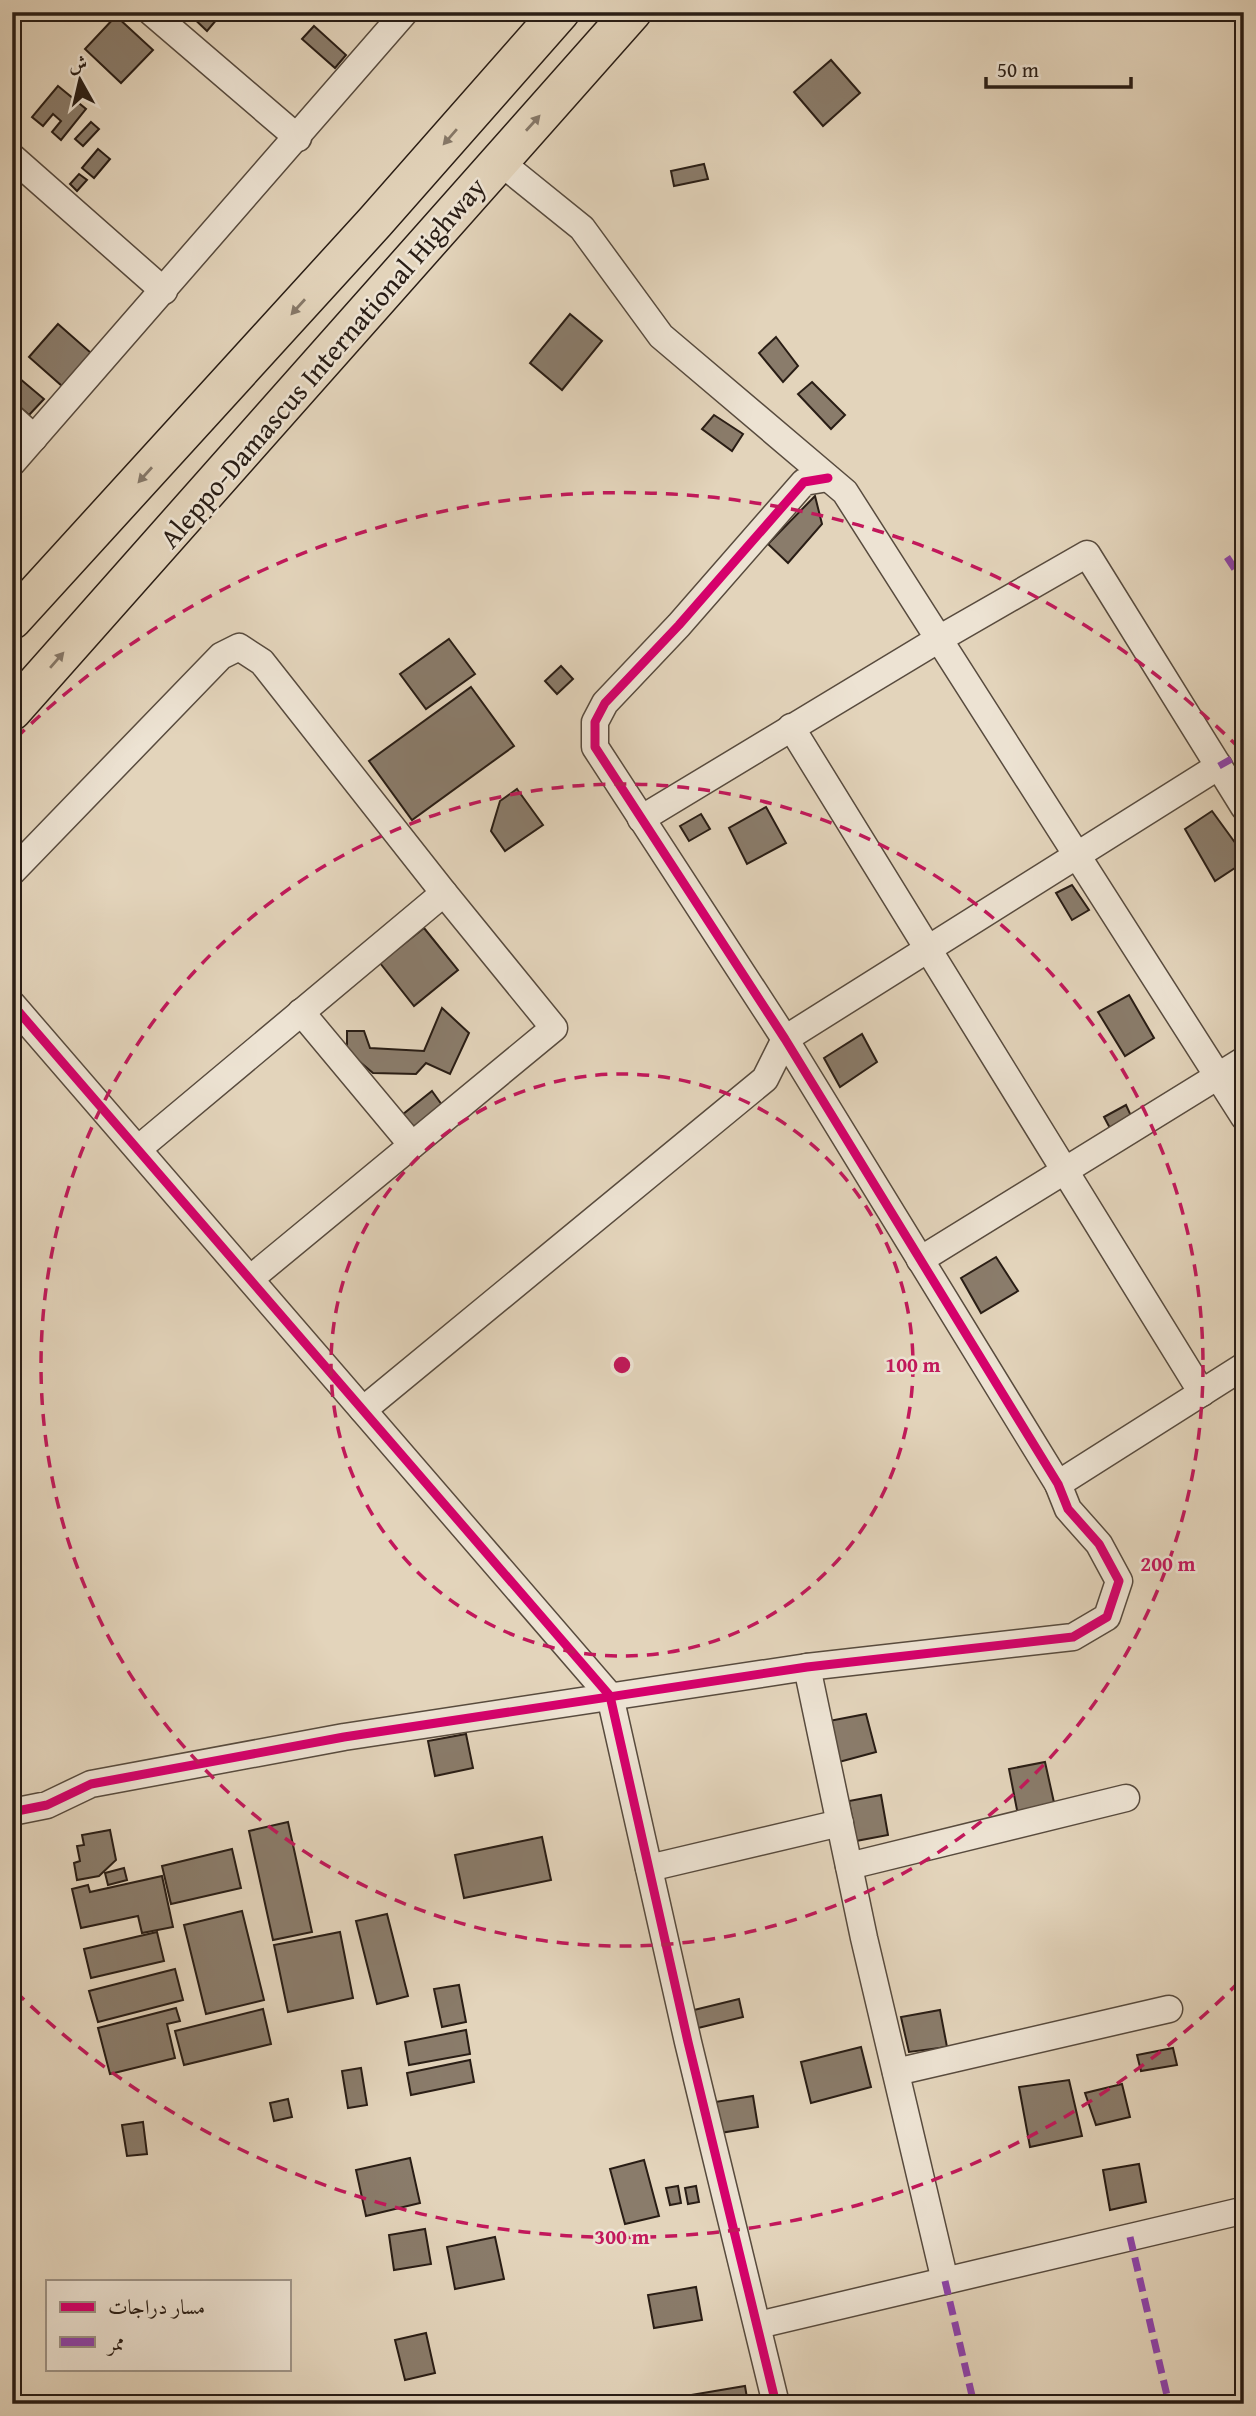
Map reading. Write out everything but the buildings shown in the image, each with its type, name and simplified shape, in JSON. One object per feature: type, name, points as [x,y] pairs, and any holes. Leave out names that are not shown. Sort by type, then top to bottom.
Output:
[{"type":"highway","name":"Aleppo-Damascus International Highway","points":[[12,711],[632,12]]},
{"type":"highway","name":"Aleppo-Damascus International Highway","points":[[12,620],[375,222],[556,13]]},
{"type":"street","points":[[151,12],[298,138]]},
{"type":"street","points":[[12,463],[298,138],[405,12]]},
{"type":"street","points":[[12,157],[164,291]]},
{"type":"street","points":[[499,162],[582,228],[660,336],[845,492],[1244,1117]]},
{"type":"street","points":[[12,418],[34,438]]},
{"type":"street","points":[[12,1812],[47,1805],[91,1784],[344,1737],[807,1667],[1073,1637],[1107,1617],[1119,1581],[1099,1544],[1068,1509],[1058,1484],[785,1039],[595,747],[595,722],[606,703],[680,625],[804,482],[828,478]]},
{"type":"street","points":[[642,818],[939,639],[1087,554],[1244,807]]},
{"type":"street","points":[[12,872],[221,656],[240,647],[262,662],[554,1028],[250,1279]]},
{"type":"street","points":[[791,727],[1202,1393]]},
{"type":"street","points":[[363,1410],[765,1079],[785,1039],[1219,766]]},
{"type":"street","points":[[138,1149],[444,892]]},
{"type":"street","points":[[12,1004],[610,1696],[688,2042],[776,2404]]},
{"type":"street","points":[[301,1012],[412,1145]]},
{"type":"street","points":[[920,1260],[1244,1060]]},
{"type":"street","points":[[1058,1484],[1244,1366]]},
{"type":"street","points":[[807,1667],[849,1866],[945,2281]]},
{"type":"street","points":[[849,1866],[1126,1798]]},
{"type":"street","points":[[649,1868],[840,1823]]},
{"type":"street","points":[[896,2073],[1169,2009]]},
{"type":"street","points":[[758,2325],[1237,2212]]},
{"type":"marked path","points":[[1227,557],[1244,583]]},
{"type":"marked path","points":[[1219,766],[1244,752]]},
{"type":"marked path","points":[[1130,2237],[1169,2404]]},
{"type":"marked path","points":[[945,2281],[974,2404]]},
{"type":"cycle path","points":[[12,1812],[47,1805],[91,1784],[344,1737],[807,1667],[1073,1637],[1107,1617],[1119,1581],[1099,1544],[1068,1509],[1058,1484],[785,1039],[595,747],[595,722],[605,703],[679,625],[804,482],[828,478]]},
{"type":"cycle path","points":[[12,1004],[610,1696],[688,2042],[776,2404]]}]
